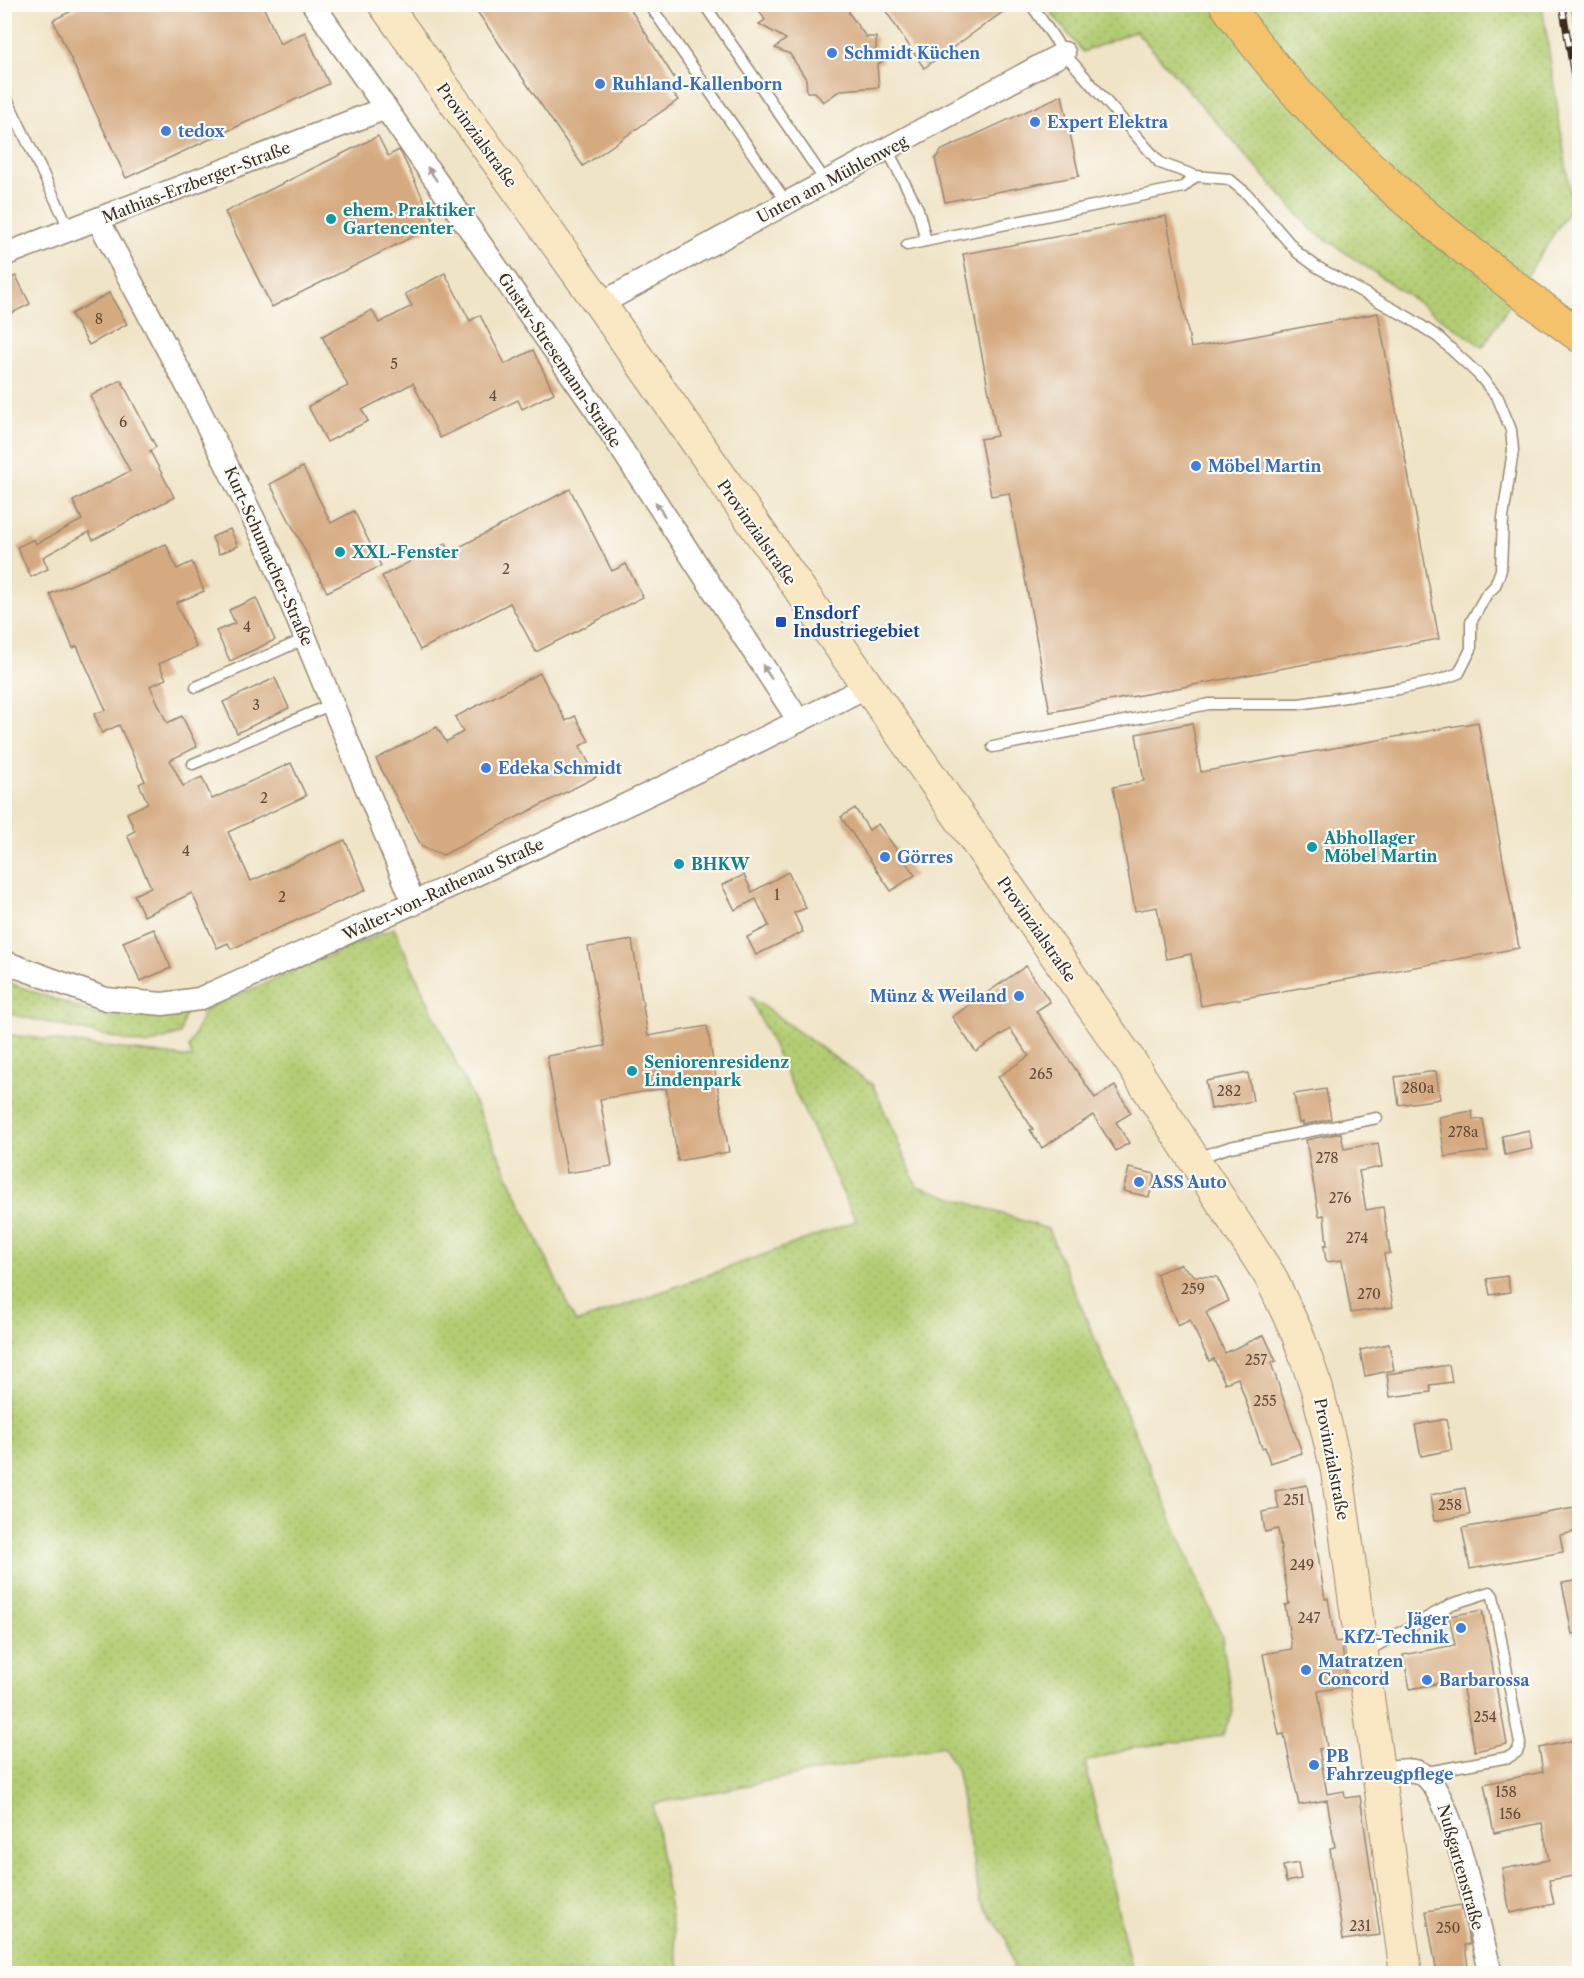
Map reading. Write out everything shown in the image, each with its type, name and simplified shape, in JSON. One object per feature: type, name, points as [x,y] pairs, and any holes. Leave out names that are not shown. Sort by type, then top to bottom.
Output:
[{"type":"highway","points":[[1226,4],[1302,99],[1369,170],[1479,262],[1580,336]]},
{"type":"main road","name":"Provinzialstraße","points":[[384,4],[600,304],[1121,1049],[1270,1276],[1297,1333],[1317,1389],[1337,1471],[1406,1974]]},
{"type":"street","name":"Gustav-Stresemann-Straße","points":[[313,4],[596,410],[799,721]]},
{"type":"street","name":"Unten am Mühlenweg","points":[[600,304],[1064,53]]},
{"type":"street","name":"Mathias-Erzberger-Straße","points":[[4,255],[386,108]]},
{"type":"street","name":"Kurt-Schumacher-Straße","points":[[98,220],[235,478],[307,638],[414,904]]},
{"type":"street","name":"Walter-von-Rathenau Straße","points":[[4,962],[106,999],[163,1004],[199,999],[414,904],[866,687]]},
{"type":"street","points":[[1379,1774],[1408,1770],[1422,1773]]},
{"type":"street","name":"Nußgartenstraße","points":[[1422,1773],[1434,1785],[1442,1798],[1455,1836],[1491,1974]]},
{"type":"lane","points":[[649,4],[787,203]]},
{"type":"lane","points":[[704,4],[826,182]]},
{"type":"lane","points":[[993,747],[1209,704],[1299,704],[1399,689],[1437,681],[1459,673],[1468,658],[1471,622],[1486,595],[1496,586],[1501,570],[1503,518],[1513,450],[1511,430],[1498,398],[1479,375],[1438,338],[1393,309],[1317,267],[1298,253],[1247,194],[1229,179],[1196,176],[1160,163],[1064,53],[1030,4]]},
{"type":"lane","points":[[4,93],[70,230]]},
{"type":"lane","points":[[887,149],[920,216],[926,241]]},
{"type":"lane","points":[[920,216],[917,234],[907,245],[1183,187],[1196,176]]},
{"type":"lane","points":[[196,687],[307,638]]},
{"type":"lane","points":[[193,764],[332,704]]},
{"type":"lane","points":[[1194,1160],[1230,1147],[1377,1118]]},
{"type":"lane","points":[[1363,1654],[1452,1604],[1490,1592],[1493,1596],[1520,1744],[1518,1752],[1509,1757],[1422,1773]]},
{"type":"green space","points":[[1045,5],[1542,5],[1572,205],[1483,347],[1311,229],[1136,31],[1083,52]]},
{"type":"green space","points":[[394,928],[576,1323],[856,1221],[750,997],[873,1085],[917,1186],[1048,1229],[1222,1637],[1233,1711],[1222,1736],[1132,1748],[1085,1762],[1132,1973],[1015,1973],[1006,1938],[980,1900],[956,1768],[943,1746],[653,1804],[680,1973],[5,1973],[5,1034],[192,1058],[189,1047],[205,1009]]},
{"type":"green space","points":[[4,981],[103,1017],[186,1010],[180,1034],[146,1045],[5,1013]]},
{"type":"building","name":"tedox","points":[[86,4],[262,4],[280,44],[305,32],[329,84],[126,178],[53,20]]},
{"type":"building","name":"Ruhland-Kallenborn","points":[[472,4],[627,4],[677,82],[669,87],[678,100],[583,166]]},
{"type":"building","name":"Schmidt Küchen","points":[[755,4],[849,4],[849,13],[866,37],[876,37],[876,51],[883,61],[877,65],[879,87],[841,90],[823,102],[815,92],[807,92],[806,79],[790,54],[775,48],[786,39],[759,24],[765,20]]},
{"type":"building","points":[[881,4],[1014,4],[924,68]]},
{"type":"building","name":"Expert Elektra","points":[[1062,95],[1079,176],[945,202],[935,159],[942,150]]},
{"type":"building","name":"ehem. Praktiker Gartencenter","points":[[378,136],[388,156],[399,150],[401,153],[436,225],[272,307],[225,212]]},
{"type":"building","name":"Möbel Martin","points":[[1166,216],[1191,348],[1378,313],[1439,639],[1050,712],[1009,493],[991,496],[980,439],[997,436],[963,254]]},
{"type":"building","points":[[445,273],[470,321],[480,315],[505,364],[533,350],[554,393],[522,409],[518,400],[440,438],[413,383],[362,410],[368,421],[327,442],[308,406],[348,386],[322,336],[372,310],[379,323],[412,306],[405,294]]},
{"type":"building","points":[[16,276],[30,304],[4,317],[4,281]]},
{"type":"building","points":[[109,293],[127,324],[89,345],[71,314]]},
{"type":"building","points":[[121,380],[156,447],[150,451],[174,497],[93,540],[89,532],[43,557],[48,569],[31,577],[17,547],[34,539],[36,544],[82,520],[73,501],[130,471],[90,396]]},
{"type":"building","name":"XXL-Fenster","points":[[303,467],[331,523],[354,511],[381,566],[327,592],[270,484]]},
{"type":"building","points":[[570,489],[612,571],[626,564],[643,597],[536,652],[510,603],[420,650],[382,576],[446,543],[450,552]]},
{"type":"building","points":[[230,529],[238,546],[219,554],[212,537]]},
{"type":"building","points":[[166,544],[177,569],[192,562],[204,591],[176,603],[196,647],[159,664],[166,679],[150,686],[167,723],[182,716],[197,747],[170,760],[183,786],[202,777],[212,799],[291,763],[306,796],[228,832],[251,881],[345,840],[366,890],[231,949],[228,943],[217,948],[192,893],[144,916],[134,895],[151,887],[127,835],[135,831],[127,813],[148,803],[139,784],[145,781],[119,725],[102,733],[94,714],[106,710],[77,646],[73,648],[50,594]]},
{"type":"building","points":[[256,598],[275,640],[230,661],[216,631],[235,623],[229,610]]},
{"type":"building","name":"Edeka Schmidt","points":[[540,673],[566,721],[575,716],[589,741],[580,746],[596,777],[443,855],[422,847],[376,759],[437,727],[446,742],[463,732],[455,717]]},
{"type":"building","points":[[275,678],[289,708],[237,733],[223,702]]},
{"type":"building","name":"Abhollager Möbel Martin","points":[[1478,722],[1519,948],[1201,1006],[1191,954],[1166,959],[1157,907],[1135,911],[1113,787],[1144,781],[1136,734],[1192,723],[1201,772]]},
{"type":"building","name":"Görres","points":[[855,808],[869,830],[878,824],[915,875],[891,891],[841,817]]},
{"type":"building","points":[[788,872],[806,908],[794,913],[803,932],[756,955],[747,937],[769,926],[756,899],[735,910],[722,885],[744,875],[752,892]]},
{"type":"building","points":[[154,929],[171,968],[140,981],[123,942]]},
{"type":"building","name":"Seniorenresidenz Lindenpark","points":[[632,940],[648,1036],[707,1026],[729,1152],[678,1161],[666,1088],[600,1099],[612,1166],[567,1173],[547,1056],[605,1046],[588,947]]},
{"type":"building","points":[[1026,966],[1050,1002],[1036,1011],[1095,1098],[1115,1086],[1131,1113],[1116,1122],[1129,1143],[1116,1151],[1093,1115],[1042,1148],[1030,1130],[1033,1129],[998,1077],[1029,1056],[1010,1029],[976,1052],[952,1017]]},
{"type":"building","points":[[1436,1071],[1440,1099],[1399,1105],[1395,1077]]},
{"type":"building","points":[[1248,1073],[1253,1101],[1211,1109],[1206,1081]]},
{"type":"building","points":[[1326,1089],[1331,1119],[1303,1125],[1303,1122],[1299,1123],[1294,1094]]},
{"type":"building","points":[[1472,1111],[1473,1120],[1483,1119],[1488,1151],[1445,1157],[1439,1117]]},
{"type":"building","points":[[1529,1130],[1532,1149],[1505,1155],[1502,1136]]},
{"type":"building","points":[[1341,1133],[1344,1149],[1378,1143],[1382,1167],[1359,1171],[1366,1210],[1383,1207],[1390,1253],[1384,1254],[1393,1307],[1351,1313],[1342,1260],[1326,1262],[1324,1215],[1319,1216],[1306,1140]]},
{"type":"building","name":"ASS Auto","points":[[1129,1168],[1155,1174],[1149,1197],[1123,1191]]},
{"type":"building","points":[[1180,1264],[1195,1276],[1217,1277],[1229,1301],[1206,1312],[1225,1353],[1264,1335],[1276,1361],[1271,1363],[1302,1453],[1270,1463],[1265,1447],[1262,1448],[1238,1378],[1225,1383],[1214,1359],[1209,1361],[1190,1320],[1178,1326],[1156,1274]]},
{"type":"building","points":[[1507,1276],[1510,1292],[1490,1295],[1487,1279]]},
{"type":"building","points":[[1389,1344],[1394,1370],[1365,1376],[1360,1350]]},
{"type":"building","points":[[1449,1365],[1452,1382],[1430,1385],[1431,1392],[1390,1397],[1387,1374]]},
{"type":"building","points":[[1446,1419],[1452,1450],[1421,1456],[1415,1425]]},
{"type":"building","points":[[1307,1485],[1325,1599],[1328,1598],[1335,1642],[1341,1641],[1348,1686],[1318,1691],[1327,1748],[1319,1749],[1327,1794],[1344,1791],[1345,1798],[1360,1796],[1380,1935],[1343,1940],[1330,1848],[1335,1847],[1327,1800],[1299,1805],[1284,1734],[1279,1735],[1263,1654],[1292,1649],[1285,1605],[1289,1604],[1278,1529],[1265,1532],[1262,1512],[1279,1509],[1275,1491]]},
{"type":"building","points":[[1465,1488],[1470,1515],[1434,1521],[1430,1495]]},
{"type":"building","points":[[1580,1507],[1580,1531],[1560,1535],[1563,1552],[1470,1569],[1462,1528]]},
{"type":"building","points":[[1580,1580],[1580,1633],[1572,1634],[1562,1583]]},
{"type":"building","points":[[1482,1610],[1507,1744],[1475,1751],[1461,1679],[1410,1689],[1403,1655],[1455,1645],[1449,1616]]},
{"type":"building","points":[[1580,1739],[1580,1875],[1549,1880],[1554,1904],[1510,1913],[1502,1869],[1549,1860],[1542,1823],[1494,1833],[1484,1784],[1543,1772],[1539,1748]]},
{"type":"building","points":[[1298,1863],[1301,1879],[1286,1882],[1283,1866]]},
{"type":"building","points":[[1461,1905],[1470,1944],[1465,1945],[1469,1974],[1437,1974],[1426,1911]]},
{"type":"railway","points":[[1562,4],[1580,113]]},
{"type":"railway","points":[[1574,4],[1580,37]]},
{"type":"place","name":"Schmidt Küchen","points":[[832,53]]},
{"type":"place","name":"Ruhland-Kallenborn","points":[[600,84]]},
{"type":"place","name":"Expert Elektra","points":[[1035,122]]},
{"type":"place","name":"tedox","points":[[166,131]]},
{"type":"place","name":"ehem. Praktiker Gartencenter","points":[[331,219]]},
{"type":"place","name":"Möbel Martin","points":[[1196,466]]},
{"type":"place","name":"XXL-Fenster","points":[[340,552]]},
{"type":"place","name":"Ensdorf Industriegebiet","points":[[781,622]]},
{"type":"place","name":"Edeka Schmidt","points":[[486,768]]},
{"type":"place","name":"Abhollager Möbel Martin","points":[[1312,847]]},
{"type":"place","name":"Görres","points":[[885,857]]},
{"type":"place","name":"BHKW","points":[[679,864]]},
{"type":"place","name":"Münz & Weiland","points":[[1019,996]]},
{"type":"place","name":"Seniorenresidenz Lindenpark","points":[[632,1071]]},
{"type":"place","name":"ASS Auto","points":[[1139,1182]]},
{"type":"place","name":"Jäger KfZ-Technik","points":[[1461,1628]]},
{"type":"place","name":"Matratzen Concord","points":[[1306,1670]]},
{"type":"place","name":"Barbarossa","points":[[1427,1680]]},
{"type":"place","name":"PB Fahrzeugpflege","points":[[1314,1765]]}]
